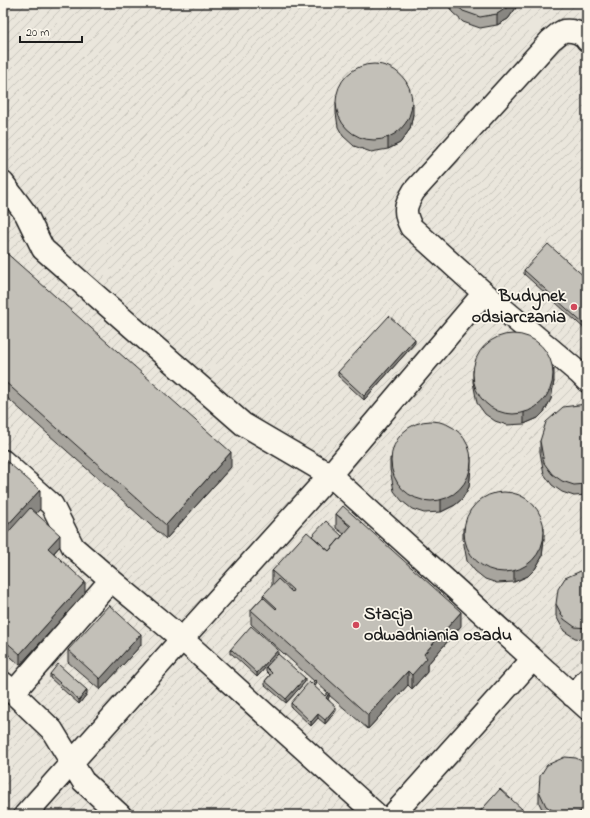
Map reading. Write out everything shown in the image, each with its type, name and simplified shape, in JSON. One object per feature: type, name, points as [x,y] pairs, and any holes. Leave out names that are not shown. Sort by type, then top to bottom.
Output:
[{"type":"lane","points":[[587,40],[576,31],[563,31],[551,40],[414,191],[407,204],[405,216],[411,227],[484,293],[587,381]]},
{"type":"lane","points":[[3,183],[26,214],[43,249],[243,424],[330,476],[532,660],[582,695]]},
{"type":"lane","points":[[24,815],[330,476],[484,293]]},
{"type":"lane","points":[[3,461],[52,505],[73,547],[182,639],[377,815]]},
{"type":"lane","points":[[111,580],[8,688],[52,730],[83,781],[120,815]]},
{"type":"lane","points":[[393,815],[532,660]]},
{"type":"shaded area","points":[[3,3],[587,3],[587,815],[3,815]]},
{"type":"building","points":[[454,3],[511,3],[508,7],[497,14],[480,17],[463,11]]},
{"type":"building","points":[[374,64],[389,67],[401,75],[409,87],[412,102],[409,117],[401,129],[389,137],[374,140],[359,137],[347,129],[339,117],[336,102],[339,87],[347,75],[359,67]]},
{"type":"building","name":"Budynek odsiarczania","points":[[548,244],[587,279],[587,327],[524,270]]},
{"type":"building","points":[[3,250],[231,452],[166,525],[3,380]]},
{"type":"building","points":[[389,316],[415,339],[364,396],[338,372]]},
{"type":"building","points":[[513,334],[528,337],[541,346],[550,359],[553,374],[550,389],[541,402],[528,411],[513,414],[498,411],[485,402],[476,389],[473,374],[476,359],[485,346],[498,337]]},
{"type":"building","points":[[587,404],[587,484],[574,485],[562,481],[552,474],[544,463],[540,441],[546,422],[563,407]]},
{"type":"building","points":[[431,421],[446,424],[459,433],[468,446],[471,461],[468,476],[459,489],[446,498],[431,501],[416,498],[403,489],[394,476],[391,461],[394,446],[403,433],[416,424]]},
{"type":"building","points":[[3,458],[40,490],[3,530]]},
{"type":"building","points":[[504,492],[519,495],[532,504],[541,517],[544,532],[541,547],[532,560],[519,569],[504,572],[489,569],[476,560],[467,547],[464,532],[467,517],[476,504],[489,495]]},
{"type":"building","name":"Stacja odwadniania osadu","points":[[343,506],[461,612],[424,654],[427,658],[412,675],[408,671],[368,715],[251,610],[263,597],[276,609],[277,608],[263,595],[278,579],[292,592],[293,590],[272,571],[307,532],[329,551],[351,526],[336,514]]},
{"type":"building","points":[[30,508],[60,535],[48,548],[85,582],[20,654],[3,639],[3,538]]},
{"type":"building","points":[[326,521],[342,536],[329,551],[312,536]]},
{"type":"building","points":[[583,570],[587,570],[587,628],[575,627],[564,619],[556,604],[558,589],[565,578]]},
{"type":"building","points":[[109,605],[141,634],[100,679],[68,650]]},
{"type":"building","points":[[251,626],[278,650],[257,673],[232,650],[230,650]]},
{"type":"building","points":[[278,654],[305,678],[286,699],[265,681],[272,673],[266,667]]},
{"type":"building","points":[[58,664],[87,690],[79,700],[50,674]]},
{"type":"building","points":[[315,680],[316,681],[313,685],[325,696],[328,692],[329,693],[326,698],[336,707],[325,720],[318,714],[311,722],[291,703],[309,682],[311,684]]},
{"type":"building","points":[[565,757],[576,758],[587,764],[587,808],[573,815],[558,814],[546,806],[539,791],[540,776],[547,765]]},
{"type":"building","points":[[500,789],[522,809],[519,811],[523,815],[477,815]]},
{"type":"place","name":"Budynek odsiarczania","points":[[574,307]]},
{"type":"place","name":"Stacja odwadniania osadu","points":[[356,625]]}]
